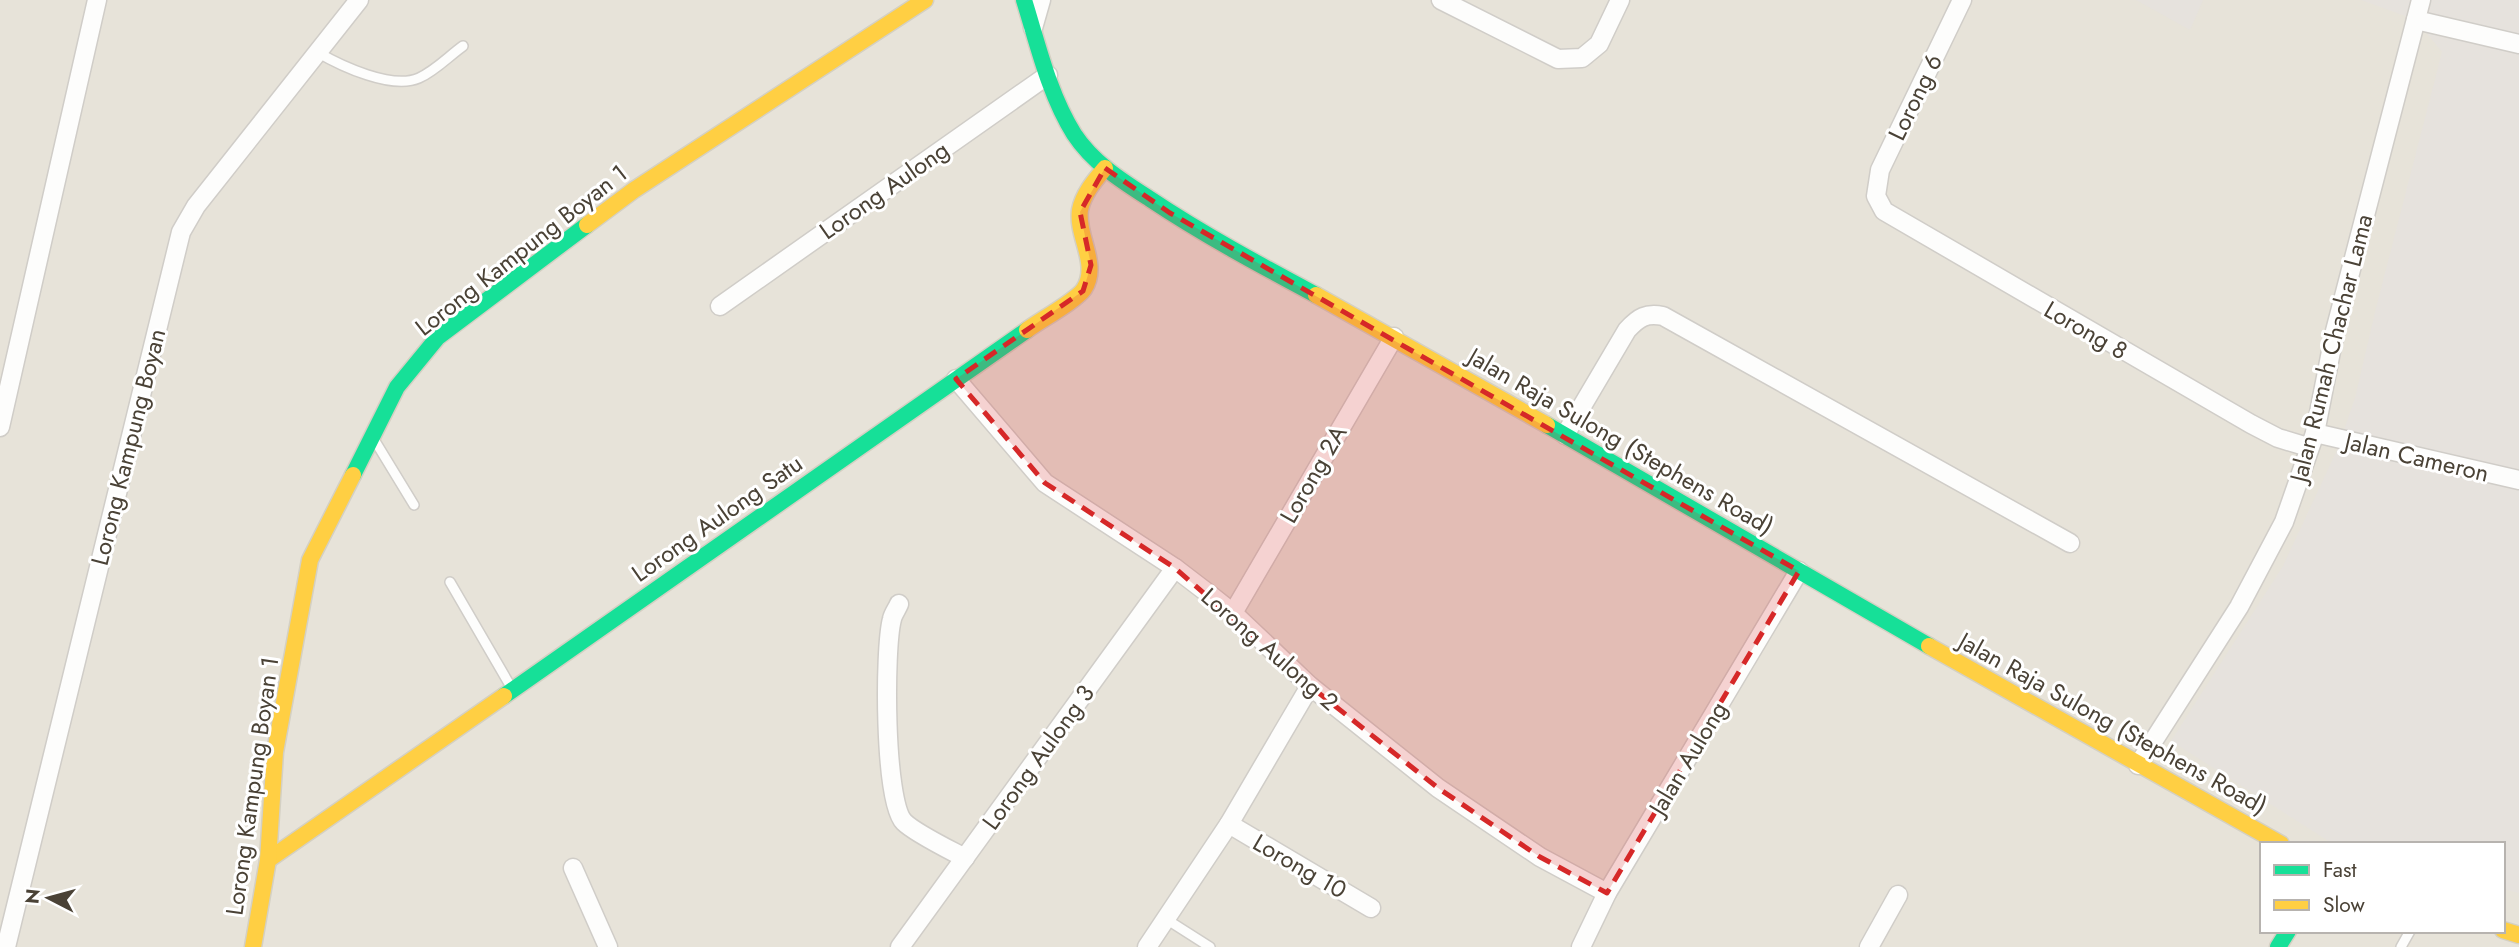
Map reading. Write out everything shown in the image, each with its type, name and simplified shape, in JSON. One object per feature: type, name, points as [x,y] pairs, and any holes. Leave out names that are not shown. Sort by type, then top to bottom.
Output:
[{"type":"street","points":[[0,427],[97,0]]},
{"type":"street","name":"Lorong Kampung Boyan","points":[[6,947],[180,232],[196,206],[359,0]]},
{"type":"street","name":"Lorong Kampung Boyan 1","points":[[253,947],[268,860],[275,752],[310,559],[397,387],[438,337],[634,190],[925,0]]},
{"type":"street","name":"Jalan Raja Sulong (Stephens Road)","points":[[1024,0],[1048,75],[1068,123],[1085,149],[1105,168],[1170,213],[1394,337],[2138,765],[2277,842]]},
{"type":"street","points":[[1033,28],[1041,0]]},
{"type":"street","points":[[1441,0],[1558,59],[1582,58],[1599,44],[1620,0]]},
{"type":"street","name":"Lorong 6","points":[[1876,196],[1880,170],[1962,0]]},
{"type":"street","name":"Jalan Rumah Chachar Lama","points":[[2138,765],[2239,607],[2284,522],[2311,440],[2335,331],[2421,0]]},
{"type":"street","points":[[2416,20],[2519,44]]},
{"type":"street","name":"Lorong Aulong","points":[[720,306],[1048,75]]},
{"type":"street","name":"Lorong Aulong Satu","points":[[268,860],[1083,291],[1090,279],[1091,265],[1080,230],[1080,212],[1086,194],[1105,168]]},
{"type":"street","name":"Lorong 8","points":[[1876,196],[1884,211],[1944,248],[2251,424],[2278,438],[2311,440]]},
{"type":"street","points":[[1565,435],[1627,330],[1637,319],[1649,313],[1663,316],[2070,543]]},
{"type":"street","name":"Lorong 2A","points":[[1233,612],[1394,337]]},
{"type":"street","name":"Lorong Aulong 2","points":[[956,379],[1045,483],[1175,568],[1233,612],[1310,686],[1449,796],[1540,858],[1607,893]]},
{"type":"street","name":"Jalan Cameron","points":[[2311,440],[2519,480]]},
{"type":"street","name":"Lorong Aulong 3","points":[[900,947],[1175,568]]},
{"type":"street","name":"Jalan Aulong","points":[[1581,947],[1607,893],[1799,571]]},
{"type":"street","points":[[899,604],[892,619],[886,682],[890,764],[897,809],[904,822],[965,858]]},
{"type":"street","points":[[1147,947],[1229,824],[1310,686]]},
{"type":"street","name":"Lorong 10","points":[[1229,824],[1371,908]]},
{"type":"street","points":[[573,868],[608,947]]},
{"type":"street","points":[[1869,947],[1898,895]]},
{"type":"lane","points":[[317,52],[358,73],[412,81],[423,77],[463,46]]},
{"type":"lane","points":[[372,435],[414,505]]},
{"type":"lane","points":[[450,582],[512,689]]},
{"type":"lane","points":[[1166,919],[1210,947]]},
{"type":"highlighted area","points":[[1105,168],[1170,213],[1799,571],[1607,893],[1540,857],[1438,788],[1310,686],[1175,568],[1045,483],[956,379],[1083,291],[1091,265],[1080,212]]},
{"type":"shaded area","points":[[0,0],[2519,0],[2519,947],[0,947]]},
{"type":"shaded area","points":[[2136,0],[2203,0],[2190,30]]},
{"type":"shaded area","points":[[2361,0],[2519,0],[2519,893],[2505,890],[2505,842],[2330,842],[2171,741],[2283,566],[2337,450],[2355,398],[2442,52],[2416,20]]},
{"type":"traffic: fast","points":[[1024,0],[1058,103],[1074,134],[1090,154],[1119,178],[1170,212],[1316,295]]},
{"type":"traffic: fast","points":[[353,475],[397,387],[438,337],[587,225]]},
{"type":"traffic: fast","points":[[504,696],[1027,330]]},
{"type":"traffic: fast","points":[[1547,425],[1929,646]]},
{"type":"traffic: fast","points":[[2278,947],[2287,933]]},
{"type":"traffic: slow","points":[[587,225],[634,190],[925,0]]},
{"type":"traffic: slow","points":[[1027,330],[1084,289],[1090,270],[1081,230],[1080,210],[1093,182],[1105,168]]},
{"type":"traffic: slow","points":[[1316,295],[1547,425]]},
{"type":"traffic: slow","points":[[253,947],[268,860],[275,752],[310,560],[353,475]]},
{"type":"traffic: slow","points":[[1929,646],[2277,842]]},
{"type":"traffic: slow","points":[[268,860],[504,696]]},
{"type":"traffic: slow","points":[[2505,931],[2519,935]]}]
